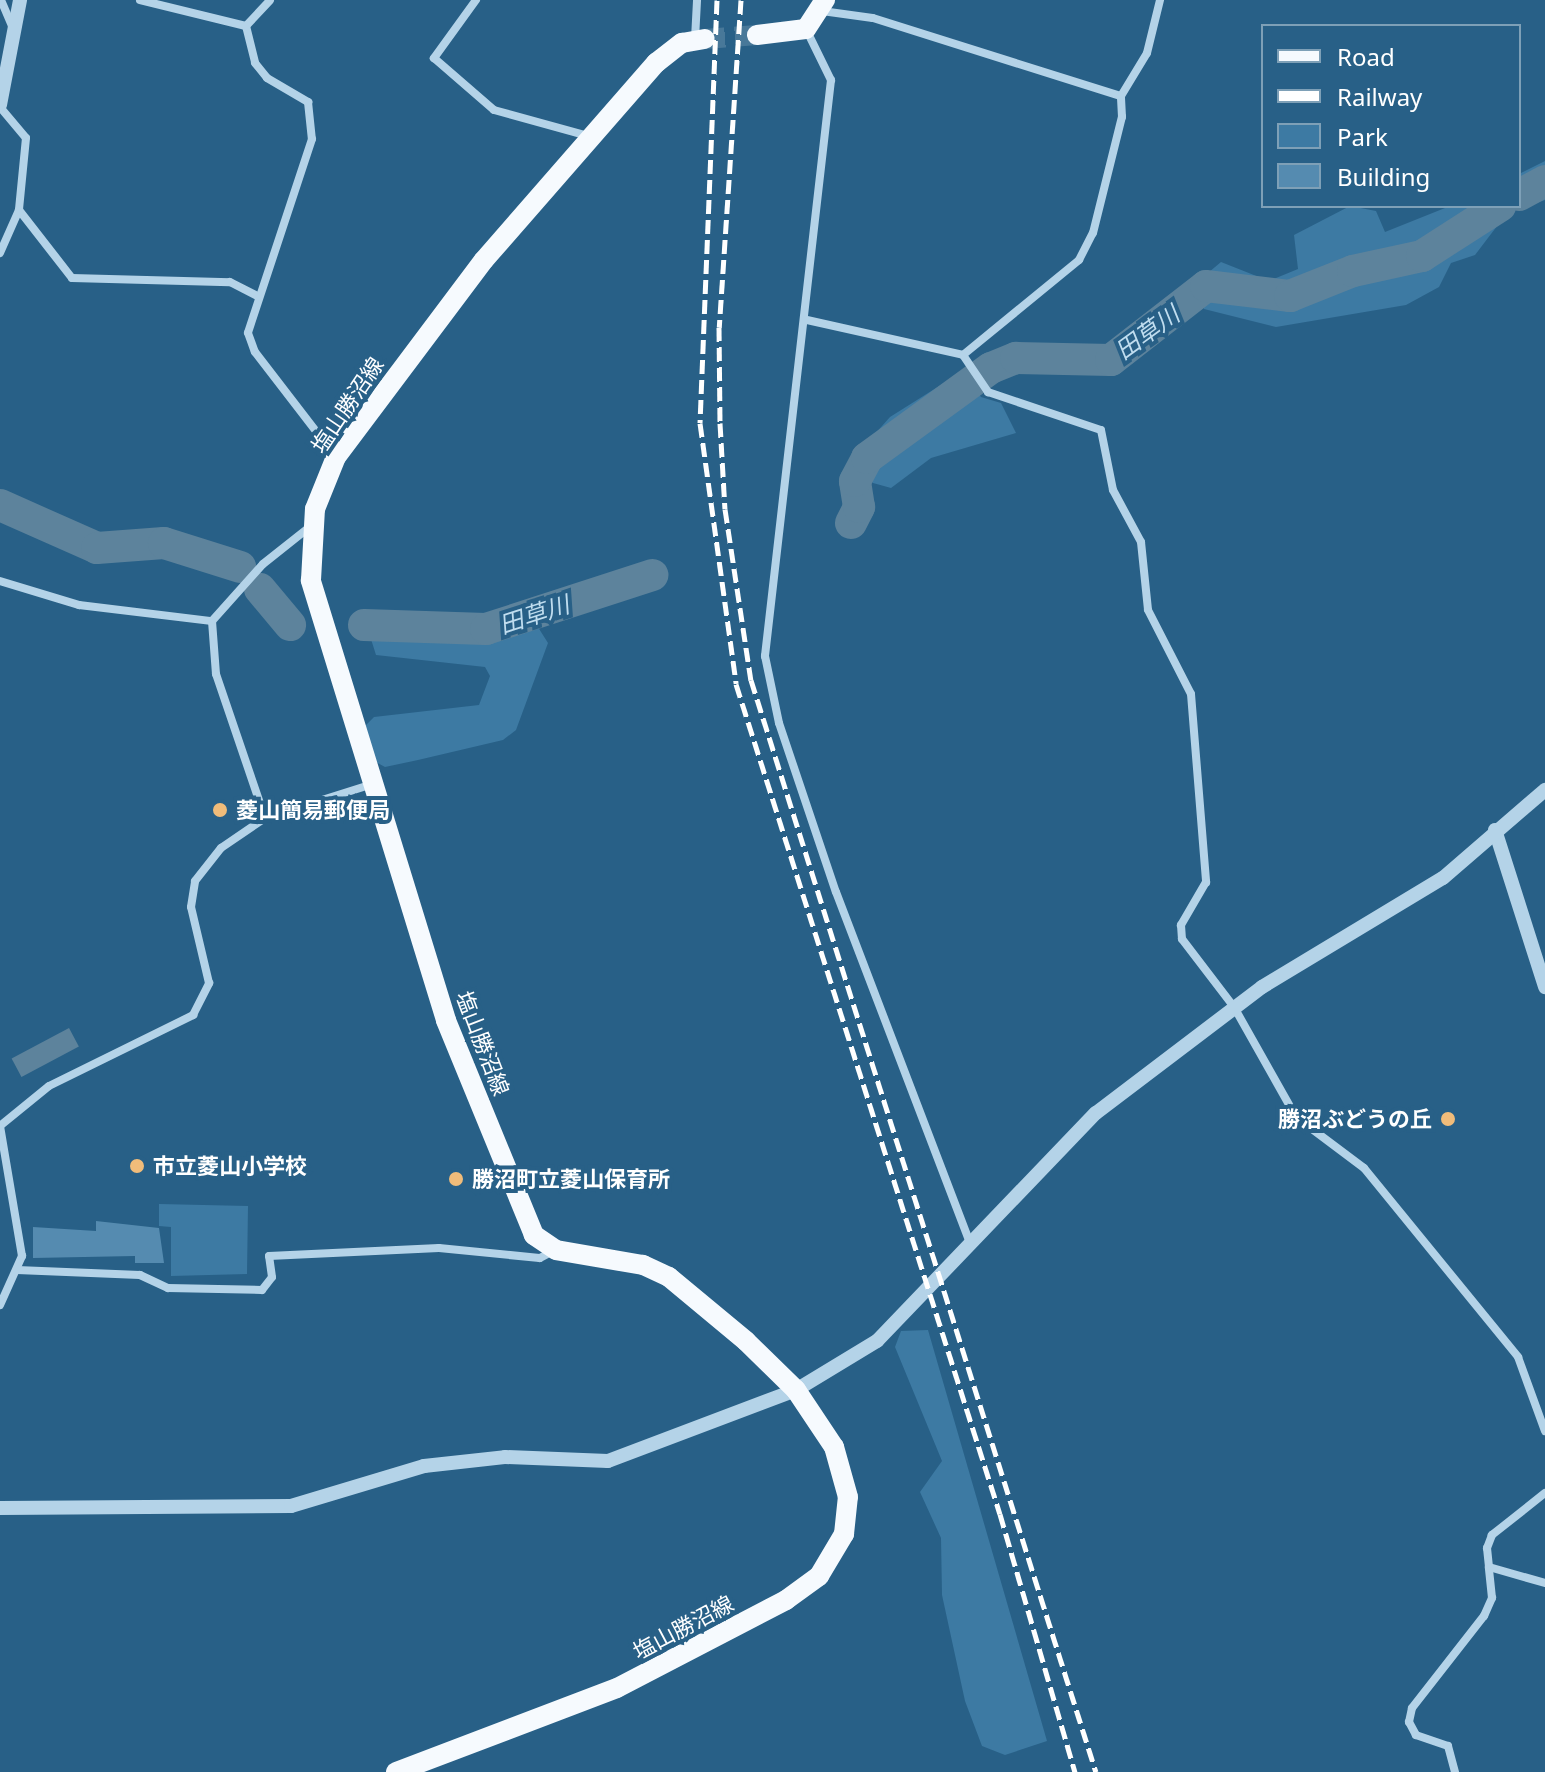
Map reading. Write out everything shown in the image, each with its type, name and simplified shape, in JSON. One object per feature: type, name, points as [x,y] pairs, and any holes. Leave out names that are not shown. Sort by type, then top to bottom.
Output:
[{"type":"main road","points":[[757,35],[806,29],[832,5]]},
{"type":"main road","name":"塩山勝沼線","points":[[396,1772],[617,1688],[819,1576],[844,1534],[848,1497],[834,1447],[796,1390],[669,1277],[643,1265],[556,1250],[534,1235],[452,1035],[320,623],[311,580],[312,525],[336,457],[484,260],[666,53],[700,40]]},
{"type":"street","points":[[1,0],[14,30]]},
{"type":"street","points":[[0,253],[19,210],[26,138],[0,106],[20,0]]},
{"type":"street","points":[[140,0],[246,26]]},
{"type":"street","points":[[246,26],[270,0]]},
{"type":"street","points":[[476,0],[434,58],[494,110],[592,138]]},
{"type":"street","points":[[697,0],[700,40]]},
{"type":"street","points":[[964,356],[1079,260],[1093,233],[1122,117],[1121,96],[1147,53],[1160,0]]},
{"type":"street","points":[[832,5],[1121,96]]},
{"type":"street","points":[[246,26],[255,63],[267,78],[300,94],[311,114],[312,139],[248,333],[255,352],[336,457]]},
{"type":"street","points":[[806,29],[831,80],[807,320],[765,656],[779,723],[836,892],[967,1247]]},
{"type":"street","points":[[19,210],[72,278],[230,282],[258,296]]},
{"type":"street","points":[[807,320],[964,356],[988,392],[1101,430],[1113,490],[1141,542],[1148,610],[1191,694],[1206,882],[1181,925],[1182,939],[1234,1007],[1296,1117],[1364,1168],[1518,1357],[1545,1431]]},
{"type":"street","points":[[265,818],[216,674],[212,621],[263,564],[312,525]]},
{"type":"street","points":[[0,581],[79,605],[212,621]]},
{"type":"street","points":[[0,1305],[17,1270],[18,1222],[0,1126],[49,1086],[193,1015],[209,983],[191,907],[195,881],[221,848],[265,818],[373,784]]},
{"type":"street","points":[[0,1508],[291,1506],[424,1466],[505,1457],[608,1461],[796,1390],[877,1341],[1096,1113],[1234,1007],[1443,878],[1545,790]]},
{"type":"street","points":[[1495,830],[1545,987]]},
{"type":"street","points":[[17,1270],[140,1275],[168,1288],[262,1290],[272,1277],[269,1256],[439,1248],[540,1258],[556,1250]]},
{"type":"street","points":[[1455,1772],[1448,1746],[1416,1735],[1409,1722],[1412,1708],[1484,1616],[1492,1598],[1489,1567],[1492,1535],[1545,1493]]},
{"type":"street","points":[[1489,1567],[1545,1583]]},
{"type":"green space","points":[[1545,161],[1545,200],[1507,213],[1475,255],[1451,263],[1439,287],[1406,305],[1276,327],[1204,309],[1196,283],[1221,262],[1269,281],[1298,269],[1294,235],[1346,208],[1376,211],[1385,232],[1445,208],[1521,208],[1521,173]]},
{"type":"green space","points":[[963,371],[981,397],[1001,403],[1016,433],[931,458],[891,488],[873,483],[865,476],[866,444],[890,417]]},
{"type":"green space","points":[[394,610],[510,628],[536,624],[548,643],[516,730],[503,740],[418,760],[385,767],[374,761],[362,729],[374,717],[479,705],[490,676],[485,667],[376,655],[370,636]]},
{"type":"green space","points":[[159,1204],[248,1206],[247,1274],[171,1276],[171,1227],[159,1226]]},
{"type":"green space","points":[[928,1330],[1047,1741],[1005,1755],[982,1746],[965,1701],[942,1595],[941,1538],[920,1492],[942,1461],[895,1347],[901,1331]]},
{"type":"shaded area","points":[[69,1028],[79,1047],[21,1077],[12,1059]]},
{"type":"building","points":[[96,1221],[159,1228],[164,1263],[135,1263],[135,1256],[33,1258],[33,1227],[96,1231]]},
{"type":"waterway","name":"田草川","points":[[1521,194],[1545,181]]},
{"type":"waterway","name":"田草川","points":[[851,523],[859,507],[855,481],[867,458],[991,368],[1016,358],[1111,360],[1206,286],[1290,296],[1353,271],[1422,256],[1497,208]]},
{"type":"waterway","name":"田草川","points":[[0,505],[97,548],[164,543],[240,567]]},
{"type":"waterway","name":"田草川","points":[[364,625],[486,629],[652,575]]},
{"type":"waterway","name":"田草川","points":[[260,589],[290,625]]},
{"type":"tunnel","points":[[705,39],[757,35]]},
{"type":"railway","points":[[717,0],[700,423],[736,684],[1000,1514],[1075,1772]]},
{"type":"railway","points":[[741,0],[719,327],[720,423],[725,509],[751,680],[1096,1772]]},
{"type":"place","name":"菱山簡易郵便局","points":[[220,810]]},
{"type":"place","name":"勝沼ぶどうの丘","points":[[1448,1119]]},
{"type":"place","name":"市立菱山小学校","points":[[137,1166]]},
{"type":"place","name":"勝沼町立菱山保育所","points":[[456,1179]]}]
